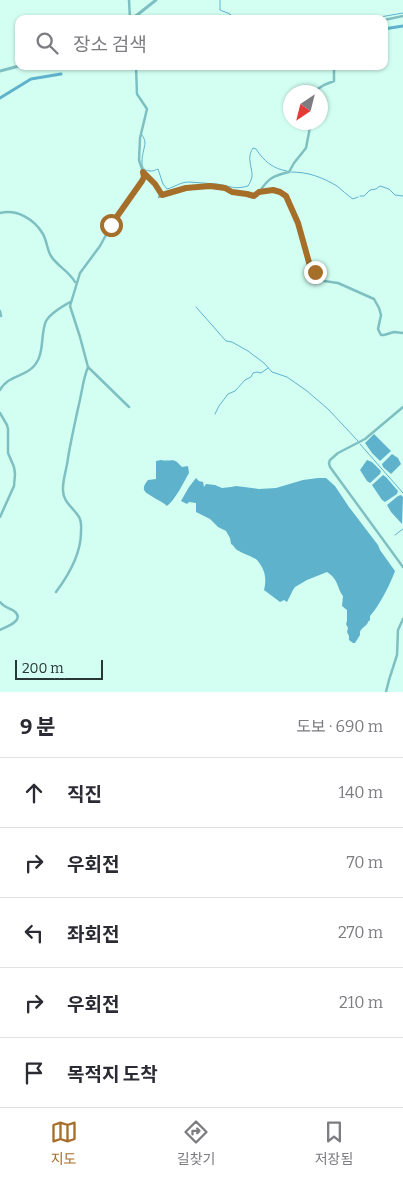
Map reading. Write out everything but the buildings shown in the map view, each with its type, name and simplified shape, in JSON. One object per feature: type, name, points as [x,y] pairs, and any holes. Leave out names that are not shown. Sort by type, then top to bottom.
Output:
[{"type":"street","points":[[130,0],[131,15]]},
{"type":"street","points":[[136,15],[156,0]]},
{"type":"street","points":[[388,19],[403,16]]},
{"type":"street","points":[[0,71],[15,67]]},
{"type":"street","points":[[56,592],[62,585],[75,559],[81,540],[80,518],[66,500],[63,487],[69,449],[88,367],[70,309],[71,301],[80,273],[100,246],[113,222],[144,177],[139,160],[140,138],[147,109],[137,94],[136,70]]},
{"type":"street","points":[[324,85],[334,81],[334,70]]},
{"type":"street","points":[[143,172],[155,184],[160,196],[186,188],[197,187],[221,188],[254,196],[274,176],[289,172],[294,162],[307,147],[310,130]]},
{"type":"street","points":[[259,192],[276,190],[286,196],[298,223],[310,266],[319,278],[324,281],[340,284],[374,299],[381,315],[378,329],[381,335],[384,336],[394,332],[403,333]]},
{"type":"street","points":[[0,213],[9,211],[20,214],[36,226],[43,234],[51,257],[67,271],[76,284]]},
{"type":"street","points":[[0,390],[4,383],[35,365],[40,353],[46,321],[58,309],[71,301]]},
{"type":"street","points":[[0,311],[1,316]]},
{"type":"street","points":[[88,367],[129,407]]},
{"type":"street","points":[[403,407],[365,439],[338,453],[328,463],[403,567]]},
{"type":"street","points":[[0,413],[8,429],[8,453],[15,474],[14,486],[0,517]]},
{"type":"street","points":[[0,602],[18,616],[14,623],[0,630]]},
{"type":"street","points":[[386,692],[397,655],[398,630],[403,619]]},
{"type":"water","points":[[374,434],[391,451],[380,461],[365,443]]},
{"type":"water","points":[[392,454],[398,458],[401,464],[391,474],[382,464]]},
{"type":"water","points":[[174,460],[182,467],[188,466],[189,473],[167,506],[147,494],[144,490],[148,480],[156,479],[156,461]]},
{"type":"water","points":[[367,460],[372,462],[381,471],[370,483],[360,470]]},
{"type":"water","points":[[383,475],[398,491],[397,494],[385,502],[372,485]]},
{"type":"water","points":[[196,478],[203,482],[204,487],[206,484],[222,488],[236,486],[259,489],[276,488],[303,480],[318,478],[326,478],[335,486],[395,571],[384,595],[370,616],[370,620],[361,630],[355,643],[349,640],[346,624],[347,610],[342,606],[343,596],[334,578],[327,572],[307,580],[295,587],[287,602],[284,600],[280,602],[264,590],[265,574],[257,560],[236,549],[231,544],[226,531],[218,527],[210,519],[196,512],[196,503],[189,502],[187,504],[181,501]]},
{"type":"water","points":[[401,495],[403,497],[402,524],[387,505]]},
{"type":"waterway","points":[[220,0],[220,10],[231,15]]},
{"type":"waterway","points":[[388,16],[403,13]]},
{"type":"waterway","points":[[388,28],[403,26]]},
{"type":"waterway","points":[[0,98],[31,79],[61,74]]},
{"type":"waterway","points":[[142,135],[145,143],[142,160],[143,168],[151,171],[158,169],[163,184],[167,189],[189,182],[217,184],[235,188],[248,186],[252,176],[250,157],[253,148],[269,164],[287,171]]},
{"type":"waterway","points":[[291,172],[309,174],[320,178],[337,186],[353,199],[358,197]]},
{"type":"waterway","points":[[360,196],[364,196],[370,190],[380,186],[389,189],[395,195],[403,196]]},
{"type":"waterway","points":[[196,307],[226,341],[232,342],[248,351],[264,363],[272,372],[287,377],[307,391],[328,409],[358,441]]},
{"type":"waterway","points":[[215,414],[228,394],[235,391],[253,373],[261,373],[268,368]]},
{"type":"waterway","points":[[360,444],[403,493]]},
{"type":"waterway","points":[[395,535],[403,529]]},
{"type":"route","points":[[111,225],[142,181],[144,177],[143,172],[155,184],[162,195],[186,188],[210,186],[254,196],[262,191],[276,190],[284,194],[290,203],[298,223],[310,266],[315,272]]}]
